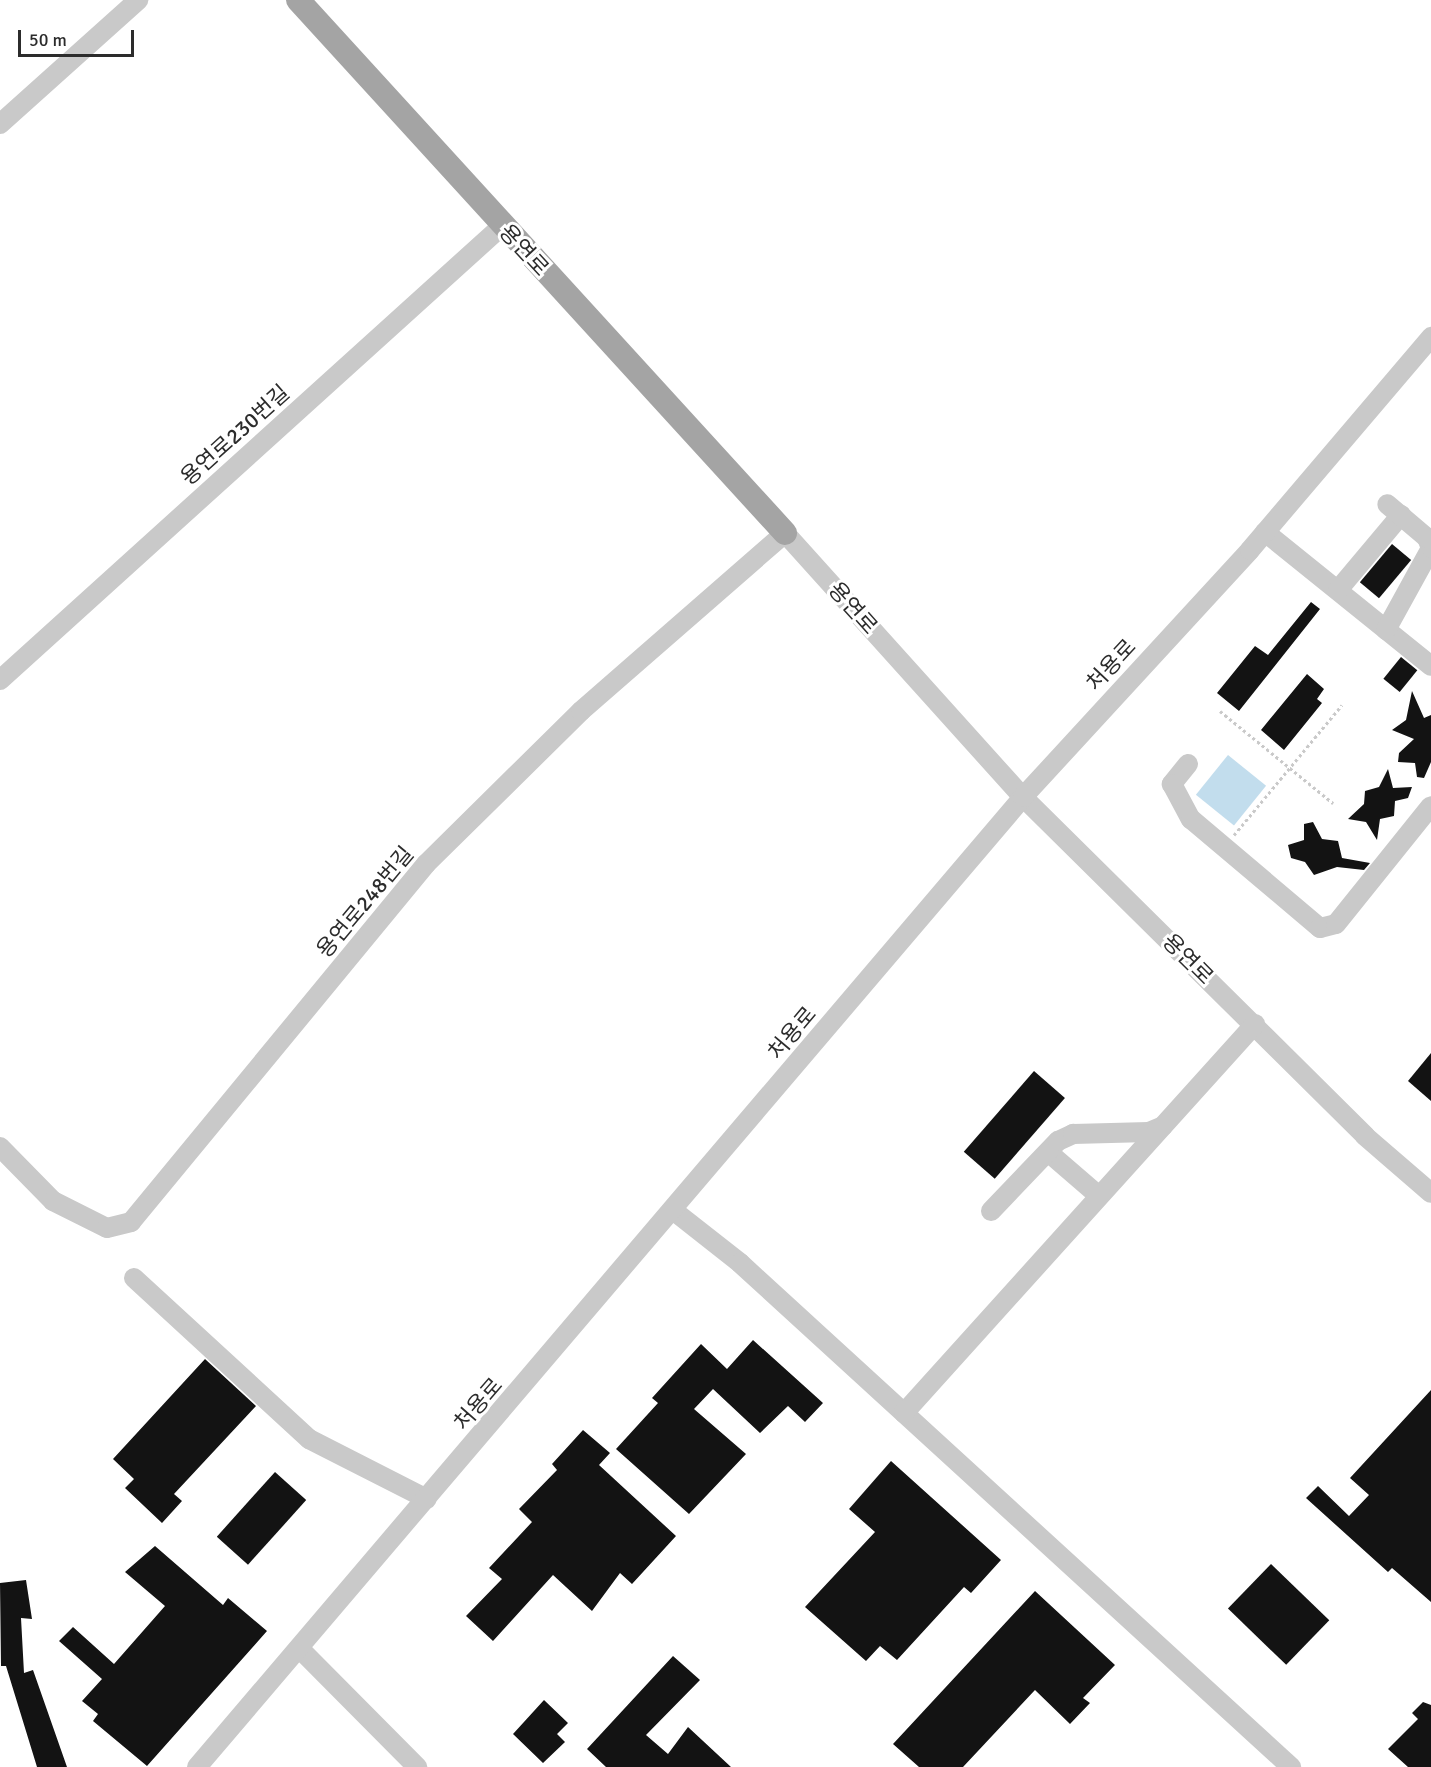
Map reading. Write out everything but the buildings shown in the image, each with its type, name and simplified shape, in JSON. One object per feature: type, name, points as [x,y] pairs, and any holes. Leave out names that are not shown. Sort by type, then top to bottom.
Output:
[{"type":"main road","name":"용연로","points":[[297,0],[785,532]]},
{"type":"street","points":[[0,124],[138,0]]},
{"type":"street","name":"용연로230번길","points":[[0,680],[502,226]]},
{"type":"street","name":"처용로","points":[[197,1767],[674,1211],[1023,797],[1265,532],[1431,337]]},
{"type":"street","points":[[1338,590],[1394,509],[1427,537],[1431,548],[1386,630]]},
{"type":"street","name":"용연로","points":[[785,532],[1023,797],[1255,1024],[1365,1136],[1431,1193]]},
{"type":"street","name":"용연로248번길","points":[[0,1147],[53,1201],[107,1228],[131,1222],[426,864],[581,711],[785,532]]},
{"type":"street","points":[[1265,532],[1431,666]]},
{"type":"street","points":[[1188,764],[1172,791],[1191,819],[1310,924],[1328,928],[1431,806]]},
{"type":"street","points":[[904,1413],[1255,1024]]},
{"type":"street","points":[[991,1211],[1048,1152],[1073,1134],[1149,1132],[1163,1126]]},
{"type":"street","points":[[1048,1152],[1099,1196]]},
{"type":"street","points":[[674,1211],[740,1263],[1291,1767]]},
{"type":"street","points":[[134,1278],[309,1439],[427,1499]]},
{"type":"street","points":[[299,1648],[417,1767]]},
{"type":"path","points":[[1224,848],[1342,705]]},
{"type":"path","points":[[1220,711],[1333,803]]},
{"type":"water","points":[[1228,755],[1266,786],[1234,825],[1196,795]]}]
